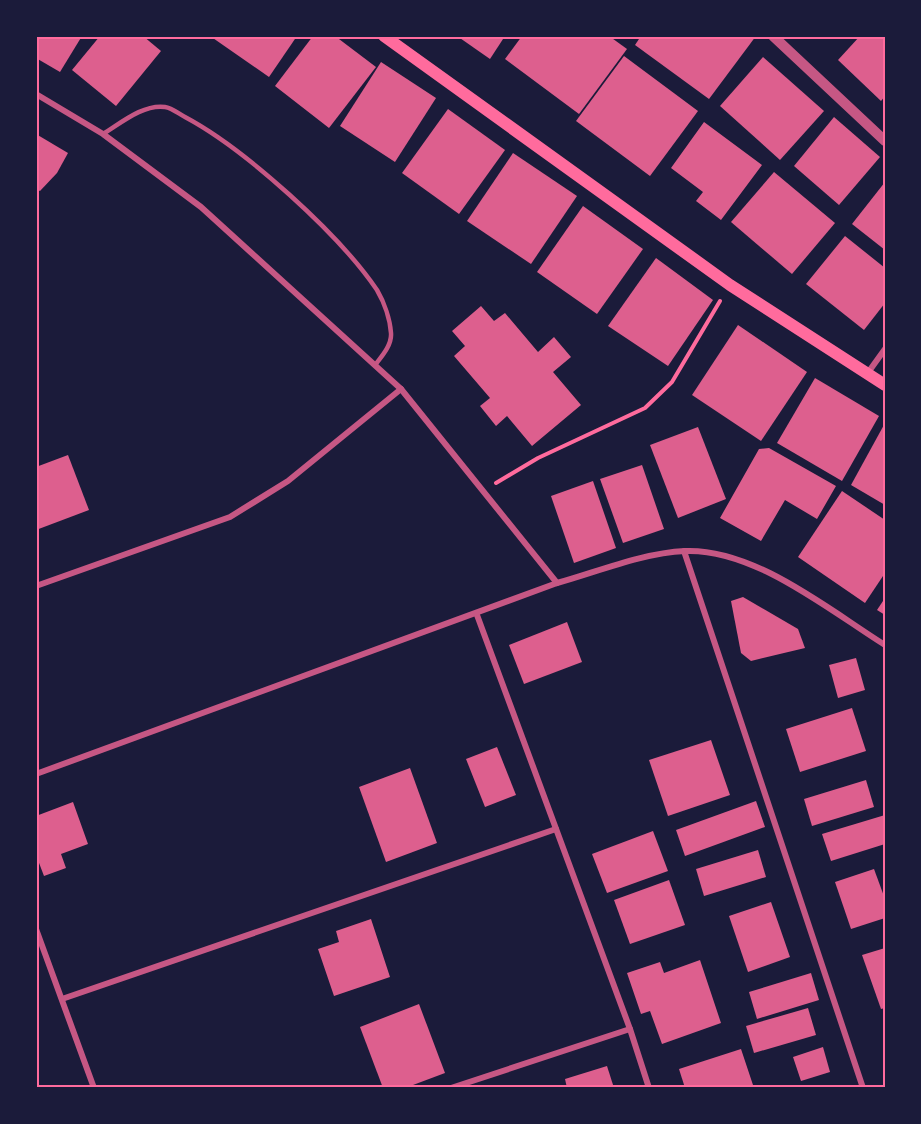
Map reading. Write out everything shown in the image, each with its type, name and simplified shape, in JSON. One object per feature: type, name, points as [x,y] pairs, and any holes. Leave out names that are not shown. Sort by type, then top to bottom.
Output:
[{"type":"main road","points":[[384,36],[730,285],[885,385]]},
{"type":"street","points":[[773,36],[885,141]]},
{"type":"street","points":[[38,97],[103,134],[201,207],[401,388],[556,584]]},
{"type":"street","points":[[867,374],[885,349]]},
{"type":"street","points":[[36,585],[230,517],[288,481],[401,388]]},
{"type":"street","points":[[684,551],[863,1088]]},
{"type":"street","points":[[36,774],[477,615],[556,584],[643,559],[684,551],[714,553],[741,561],[780,580],[885,645]]},
{"type":"street","points":[[477,615],[630,1029],[649,1088]]},
{"type":"street","points":[[62,999],[556,829]]},
{"type":"street","points":[[36,929],[39,947],[62,999],[94,1088]]},
{"type":"street","points":[[451,1088],[630,1029]]},
{"type":"lane","points":[[103,134],[137,113],[166,107],[203,127],[278,186],[351,256],[378,292],[387,312],[392,336],[375,365]]},
{"type":"path","points":[[483,491],[538,458],[645,408],[672,382],[730,285]]},
{"type":"building","points":[[36,36],[82,36],[60,72],[36,58]]},
{"type":"building","points":[[100,36],[143,36],[161,51],[116,106],[72,70]]},
{"type":"building","points":[[210,36],[297,36],[269,77]]},
{"type":"building","points":[[313,36],[335,36],[376,67],[329,128],[275,86]]},
{"type":"building","points":[[457,36],[505,36],[490,59]]},
{"type":"building","points":[[522,36],[609,36],[627,49],[579,114],[505,59]]},
{"type":"building","points":[[641,36],[756,36],[709,99],[635,45]]},
{"type":"building","points":[[860,36],[885,36],[885,96],[881,101],[838,60]]},
{"type":"building","points":[[624,56],[698,111],[650,176],[576,121]]},
{"type":"building","points":[[763,57],[824,111],[780,160],[720,106]]},
{"type":"building","points":[[381,62],[436,98],[395,162],[340,126]]},
{"type":"building","points":[[448,109],[505,150],[459,214],[402,173]]},
{"type":"building","points":[[834,117],[880,157],[839,205],[794,166]]},
{"type":"building","points":[[704,122],[762,165],[721,220],[696,201],[703,192],[671,168]]},
{"type":"building","points":[[36,134],[68,153],[57,173],[40,191],[36,189]]},
{"type":"building","points":[[513,153],[577,196],[531,264],[467,221]]},
{"type":"building","points":[[774,172],[835,223],[792,274],[731,222]]},
{"type":"building","points":[[885,182],[885,250],[852,224]]},
{"type":"building","points":[[583,206],[643,249],[597,314],[537,272]]},
{"type":"building","points":[[845,236],[885,268],[885,303],[864,330],[806,284]]},
{"type":"building","points":[[656,258],[713,300],[668,366],[608,326]]},
{"type":"building","points":[[481,306],[494,321],[505,313],[538,352],[554,337],[571,357],[553,372],[581,405],[532,446],[507,416],[496,426],[480,406],[490,398],[454,356],[465,346],[452,331]]},
{"type":"building","points":[[738,325],[807,372],[761,441],[692,395]]},
{"type":"building","points":[[815,378],[879,416],[842,481],[777,443]]},
{"type":"building","points":[[885,423],[885,505],[851,485]]},
{"type":"building","points":[[698,427],[726,499],[678,518],[650,445]]},
{"type":"building","points":[[769,448],[836,486],[817,519],[785,500],[761,541],[720,518],[759,449]]},
{"type":"building","points":[[68,455],[89,510],[36,530],[36,467]]},
{"type":"building","points":[[642,465],[664,529],[623,543],[600,479]]},
{"type":"building","points":[[593,481],[616,548],[574,563],[551,496]]},
{"type":"building","points":[[842,491],[885,520],[885,573],[865,603],[798,557]]},
{"type":"building","points":[[743,597],[798,629],[805,648],[751,661],[741,653],[731,601]]},
{"type":"building","points":[[885,598],[885,615],[877,610]]},
{"type":"building","points":[[567,622],[582,662],[524,684],[509,645]]},
{"type":"building","points":[[856,658],[865,690],[838,698],[829,665]]},
{"type":"building","points":[[852,708],[866,751],[800,772],[786,729]]},
{"type":"building","points":[[711,740],[730,795],[668,816],[649,760]]},
{"type":"building","points":[[497,747],[516,795],[485,807],[466,759]]},
{"type":"building","points":[[410,768],[437,843],[386,862],[359,787]]},
{"type":"building","points":[[866,780],[874,807],[812,826],[804,799]]},
{"type":"building","points":[[756,801],[765,827],[685,856],[676,830]]},
{"type":"building","points":[[73,802],[88,844],[61,854],[66,868],[44,876],[36,855],[36,816]]},
{"type":"building","points":[[885,815],[885,844],[831,861],[822,834]]},
{"type":"building","points":[[653,831],[668,871],[607,893],[592,854]]},
{"type":"building","points":[[758,850],[766,877],[704,896],[696,869]]},
{"type":"building","points":[[874,869],[885,899],[885,918],[851,929],[835,882]]},
{"type":"building","points":[[669,880],[685,925],[630,944],[614,900]]},
{"type":"building","points":[[771,902],[790,957],[748,972],[729,916]]},
{"type":"building","points":[[371,919],[390,977],[334,996],[318,949],[339,942],[336,931]]},
{"type":"building","points":[[885,948],[885,1008],[881,1009],[862,955]]},
{"type":"building","points":[[700,960],[721,1023],[662,1044],[650,1011],[641,1014],[627,973],[660,962],[664,973]]},
{"type":"building","points":[[811,973],[819,1000],[757,1019],[749,992]]},
{"type":"building","points":[[419,1004],[445,1073],[405,1088],[383,1088],[360,1027]]},
{"type":"building","points":[[808,1008],[816,1035],[754,1053],[746,1026]]},
{"type":"building","points":[[823,1047],[830,1072],[801,1081],[793,1057]]},
{"type":"building","points":[[741,1049],[754,1088],[685,1088],[679,1069]]},
{"type":"building","points":[[607,1066],[614,1088],[567,1088],[565,1079]]}]
